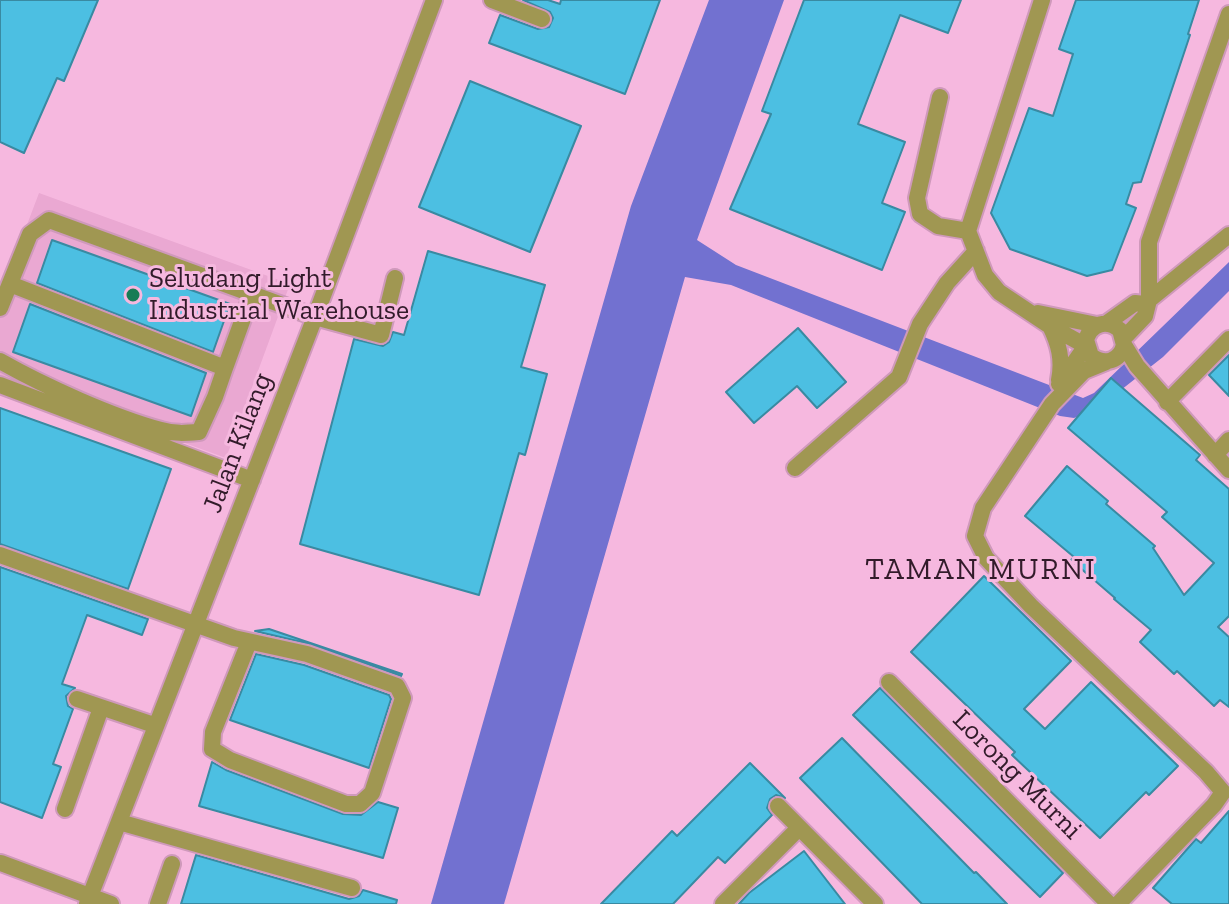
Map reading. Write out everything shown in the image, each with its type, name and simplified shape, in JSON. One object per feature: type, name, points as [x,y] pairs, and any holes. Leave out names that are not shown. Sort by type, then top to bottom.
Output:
[{"type":"street","name":"Jalan Kilang","points":[[88,900],[315,317],[434,0]]},
{"type":"street","points":[[492,0],[542,19]]},
{"type":"street","points":[[1042,0],[968,231],[985,275],[999,292],[1086,346],[1091,356],[1137,366]]},
{"type":"street","points":[[1118,904],[1226,792],[1031,606],[986,558],[975,536],[983,508],[1048,410],[1053,394],[1084,371],[1110,361],[1123,351],[1124,342],[1145,316],[1149,242],[1229,14]]},
{"type":"street","points":[[940,97],[917,198],[920,214],[938,226],[968,231]]},
{"type":"street","points":[[0,308],[30,234],[49,220],[315,317],[381,335],[395,278]]},
{"type":"street","points":[[1062,387],[1086,346],[1088,334],[1135,303],[1147,302],[1229,235]]},
{"type":"street","points":[[795,468],[899,377],[920,324],[947,283],[976,251]]},
{"type":"street","points":[[10,284],[225,368]]},
{"type":"street","points":[[0,361],[87,402],[161,430],[181,434],[199,432],[252,294]]},
{"type":"street","points":[[1025,310],[1116,326],[1137,366],[1229,470]]},
{"type":"street","points":[[1050,326],[1062,367],[1062,387]]},
{"type":"street","points":[[1167,402],[1229,339]]},
{"type":"street","points":[[0,385],[252,480]]},
{"type":"street","points":[[1215,455],[1229,440]]},
{"type":"street","points":[[0,555],[249,642],[307,654],[397,686],[403,698],[399,712],[372,793],[360,804],[346,804],[230,760],[212,749],[213,732],[249,642]]},
{"type":"street","name":"Lorong Murni","points":[[889,682],[1109,904]]},
{"type":"street","points":[[77,699],[154,725]]},
{"type":"street","points":[[65,809],[101,708]]},
{"type":"street","points":[[778,806],[875,904]]},
{"type":"street","points":[[119,822],[352,888]]},
{"type":"street","points":[[723,904],[799,828]]},
{"type":"street","points":[[1,863],[88,900],[111,904]]},
{"type":"street","points":[[158,904],[172,864]]},
{"type":"shaded area","points":[[709,0],[784,0],[697,240],[736,265],[1083,398],[1094,393],[1229,262],[1229,291],[1163,357],[1098,408],[1074,418],[1060,416],[731,285],[685,277],[504,904],[431,904],[631,206]]},
{"type":"shaded area","points":[[39,193],[290,284],[226,458],[0,376],[0,296]]},
{"type":"building","points":[[0,0],[98,0],[64,81],[57,78],[24,153],[0,142]]},
{"type":"building","points":[[523,0],[548,0],[560,4],[561,0],[660,0],[625,94],[489,43],[500,15],[538,29],[549,27],[553,18],[550,12]]},
{"type":"building","points":[[804,0],[961,0],[948,33],[900,15],[858,124],[905,142],[882,203],[905,212],[882,270],[730,209],[771,114],[762,111]]},
{"type":"building","points":[[1076,0],[1199,0],[1141,182],[1133,183],[1126,204],[1136,208],[1112,270],[1087,276],[1010,249],[991,213],[1029,108],[1053,116],[1073,54],[1059,49]]},
{"type":"building","points":[[470,81],[581,126],[530,252],[419,207]]},
{"type":"building","name":"Seludang Light Industrial Warehouse","points":[[52,240],[230,304],[213,352],[37,283]]},
{"type":"building","points":[[428,251],[545,285],[521,367],[547,374],[525,455],[519,453],[479,595],[300,544],[354,339],[383,346],[389,342],[393,332],[404,335]]},
{"type":"building","points":[[30,304],[206,373],[191,416],[13,352]]},
{"type":"building","points":[[798,328],[846,382],[817,408],[797,386],[754,423],[726,392]]},
{"type":"building","points":[[1229,355],[1229,396],[1209,375]]},
{"type":"building","points":[[1111,378],[1200,455],[1196,460],[1229,489],[1229,616],[1218,627],[1229,637],[1229,707],[1220,700],[1214,706],[1177,671],[1174,674],[1140,642],[1151,630],[1071,560],[1074,557],[1025,516],[1067,466],[1155,546],[1153,548],[1184,595],[1214,563],[1162,517],[1167,512],[1068,428]]},
{"type":"building","points":[[0,408],[171,469],[128,589],[0,544]]},
{"type":"building","points":[[0,567],[148,619],[142,635],[87,615],[62,684],[75,688],[66,696],[68,706],[73,709],[53,764],[61,767],[42,818],[0,802]]},
{"type":"building","points":[[984,576],[1071,661],[1024,709],[1045,729],[1091,682],[1178,766],[1149,795],[1146,792],[1100,838],[1012,755],[1015,752],[911,652]]},
{"type":"building","points":[[269,629],[402,674],[310,644],[255,631]]},
{"type":"building","points":[[256,654],[304,665],[389,695],[391,699],[369,768],[230,720]]},
{"type":"building","points":[[880,688],[1063,873],[1040,897],[853,715]]},
{"type":"building","points":[[842,738],[1007,904],[922,904],[800,778]]},
{"type":"building","points":[[212,762],[343,814],[361,815],[378,802],[398,808],[383,858],[199,806]]},
{"type":"building","points":[[750,763],[785,798],[776,795],[770,799],[767,808],[772,815],[725,863],[718,857],[673,904],[601,904],[672,831],[677,836]]},
{"type":"building","points":[[1229,811],[1229,904],[1172,904],[1153,888],[1196,839],[1201,843]]},
{"type":"building","points":[[804,851],[845,904],[739,904],[749,893]]},
{"type":"building","points":[[196,855],[349,899],[359,896],[363,890],[397,900],[396,904],[181,904]]},
{"type":"place","name":"Seludang Light Industrial Warehouse","points":[[133,295]]},
{"type":"district","name":"TAMAN MURNI","points":[[981,570]]}]
